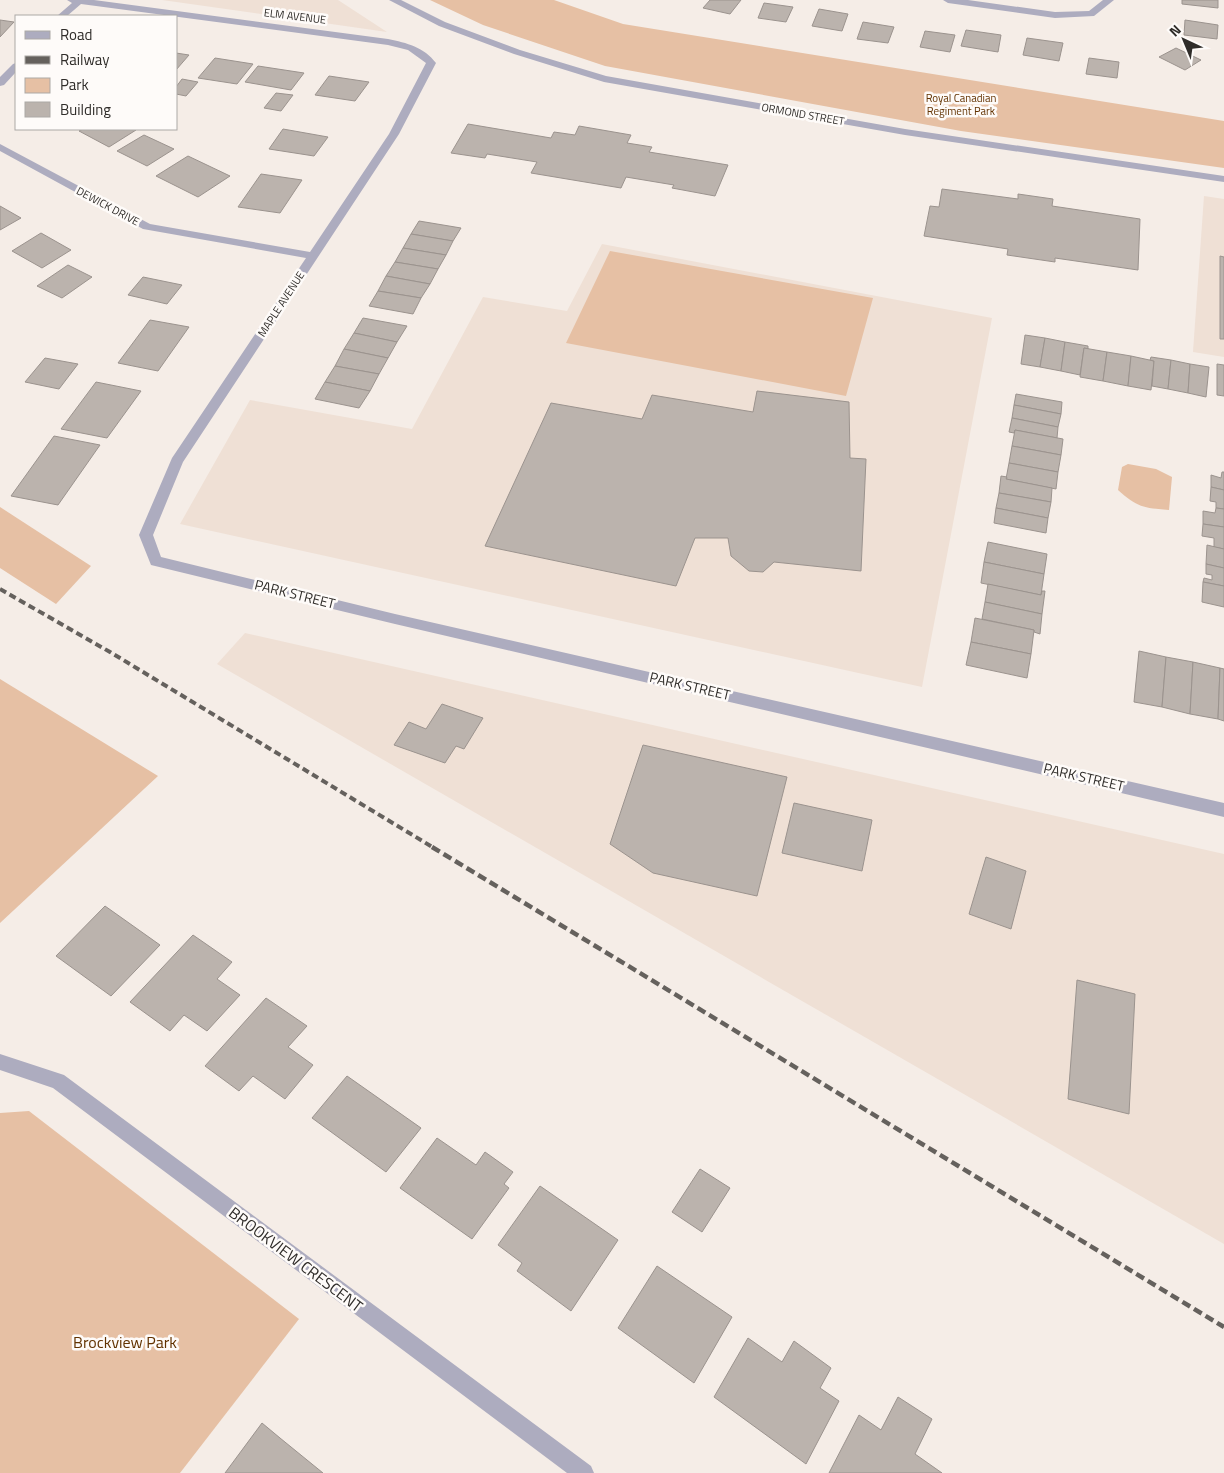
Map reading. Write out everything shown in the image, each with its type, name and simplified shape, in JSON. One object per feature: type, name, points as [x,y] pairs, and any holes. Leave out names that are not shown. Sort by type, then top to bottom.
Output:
[{"type":"street","name":"ORMOND STREET","points":[[394,0],[442,24],[516,52],[604,78],[682,94],[905,132],[1224,179]]},
{"type":"street","points":[[948,0],[1055,15],[1091,14],[1109,0]]},
{"type":"street","points":[[63,15],[76,1]]},
{"type":"street","name":"ELM AVENUE","points":[[76,1],[371,39],[406,45],[423,54]]},
{"type":"street","name":"MAPLE AVENUE","points":[[156,561],[146,535],[177,461],[394,134],[431,63],[423,54]]},
{"type":"street","points":[[0,83],[15,67]]},
{"type":"street","name":"DEWICK DRIVE","points":[[0,147],[147,227],[313,256]]},
{"type":"street","name":"PARK STREET","points":[[156,561],[395,619],[1224,810]]},
{"type":"street","name":"BROOKVIEW CRESCENT","points":[[0,1062],[58,1081],[584,1473]]},
{"type":"shaded area","points":[[162,0],[338,0],[387,32]]},
{"type":"shaded area","points":[[1204,196],[1224,199],[1224,357],[1193,352]]},
{"type":"shaded area","points":[[602,244],[992,318],[922,687],[180,524],[250,400],[412,429],[483,297],[567,311]]},
{"type":"shaded area","points":[[245,633],[1224,854],[1224,1244],[217,664]]},
{"type":"green space","name":"Royal Canadian Regiment Park","points":[[430,0],[554,0],[623,24],[1224,121],[1224,168],[961,131],[605,66],[483,25]]},
{"type":"green space","points":[[610,251],[873,298],[846,396],[566,343]]},
{"type":"green space","points":[[1128,464],[1156,469],[1172,477],[1169,510],[1141,506],[1118,490],[1122,467]]},
{"type":"green space","points":[[0,507],[91,566],[56,604],[0,568]]},
{"type":"green space","points":[[0,679],[158,776],[0,923]]},
{"type":"green space","name":"Brockview Park","points":[[29,1111],[299,1319],[180,1473],[0,1473],[0,1113]]},
{"type":"building","points":[[710,0],[741,0],[730,14],[703,8]]},
{"type":"building","points":[[1182,0],[1218,0],[1218,8],[1182,4]]},
{"type":"building","points":[[764,3],[793,7],[786,22],[758,18]]},
{"type":"building","points":[[819,9],[848,14],[842,31],[812,26]]},
{"type":"building","points":[[0,20],[14,22],[0,37]]},
{"type":"building","points":[[1185,20],[1218,25],[1217,39],[1184,35]]},
{"type":"building","points":[[863,22],[894,27],[888,43],[857,39]]},
{"type":"building","points":[[966,30],[1001,35],[998,52],[961,46]]},
{"type":"building","points":[[925,31],[955,35],[950,52],[920,47]]},
{"type":"building","points":[[1027,38],[1063,43],[1059,61],[1023,55]]},
{"type":"building","points":[[1176,48],[1201,60],[1185,70],[1159,57]]},
{"type":"building","points":[[178,53],[189,55],[178,68]]},
{"type":"building","points":[[215,58],[253,64],[237,84],[198,78]]},
{"type":"building","points":[[1089,58],[1119,62],[1117,78],[1086,74]]},
{"type":"building","points":[[258,66],[304,73],[291,90],[245,82]]},
{"type":"building","points":[[329,76],[369,82],[355,101],[315,95]]},
{"type":"building","points":[[182,79],[198,82],[186,96],[178,94],[178,84]]},
{"type":"building","points":[[276,93],[293,95],[281,111],[264,108]]},
{"type":"building","points":[[468,124],[551,138],[554,132],[575,135],[579,126],[631,135],[627,143],[652,147],[649,152],[728,165],[715,196],[672,188],[674,185],[626,177],[621,188],[531,173],[537,162],[487,154],[485,158],[451,153]]},
{"type":"building","points":[[283,129],[328,137],[314,156],[269,149]]},
{"type":"building","points":[[81,130],[136,130],[109,147],[79,131]]},
{"type":"building","points":[[144,135],[174,149],[147,166],[117,151]]},
{"type":"building","points":[[188,156],[230,176],[198,197],[156,176]]},
{"type":"building","points":[[261,174],[302,180],[280,213],[238,207]]},
{"type":"building","points":[[942,189],[1018,199],[1018,194],[1053,199],[1052,206],[1140,219],[1138,270],[1055,258],[1055,262],[1007,255],[1008,249],[924,236],[930,206],[939,207]]},
{"type":"building","points":[[0,206],[21,218],[0,230]]},
{"type":"building","points":[[419,221],[461,228],[453,241],[411,234]]},
{"type":"building","points":[[41,233],[71,250],[42,268],[12,251]]},
{"type":"building","points":[[411,234],[453,241],[446,255],[403,248]]},
{"type":"building","points":[[403,248],[446,255],[438,269],[395,262]]},
{"type":"building","points":[[1220,256],[1224,257],[1224,339],[1220,339]]},
{"type":"building","points":[[395,262],[438,269],[430,284],[386,276]]},
{"type":"building","points":[[68,265],[92,277],[62,298],[37,286]]},
{"type":"building","points":[[386,276],[430,284],[421,298],[378,291]]},
{"type":"building","points":[[143,277],[182,285],[167,304],[128,295]]},
{"type":"building","points":[[378,291],[421,298],[413,314],[369,306]]},
{"type":"building","points":[[363,318],[407,326],[397,342],[354,333]]},
{"type":"building","points":[[150,320],[189,327],[158,371],[118,363]]},
{"type":"building","points":[[354,333],[397,342],[388,358],[344,349]]},
{"type":"building","points":[[1025,335],[1045,338],[1040,367],[1021,364]]},
{"type":"building","points":[[1045,338],[1065,342],[1061,371],[1040,367]]},
{"type":"building","points":[[1065,342],[1088,346],[1088,349],[1084,348],[1080,375],[1061,371]]},
{"type":"building","points":[[1084,348],[1107,352],[1103,381],[1080,377]]},
{"type":"building","points":[[344,349],[388,358],[379,374],[335,366]]},
{"type":"building","points":[[1107,352],[1131,356],[1128,386],[1103,381]]},
{"type":"building","points":[[1131,356],[1154,361],[1151,390],[1128,386]]},
{"type":"building","points":[[1151,357],[1171,360],[1168,389],[1152,386],[1154,361],[1150,360]]},
{"type":"building","points":[[45,358],[78,364],[59,389],[25,382]]},
{"type":"building","points":[[1171,360],[1190,364],[1188,393],[1168,389]]},
{"type":"building","points":[[1190,364],[1209,367],[1206,397],[1188,393]]},
{"type":"building","points":[[1217,364],[1224,365],[1224,396],[1217,395]]},
{"type":"building","points":[[335,366],[379,374],[370,391],[325,382]]},
{"type":"building","points":[[96,382],[141,391],[107,438],[61,429]]},
{"type":"building","points":[[325,382],[370,391],[359,408],[315,399]]},
{"type":"building","points":[[757,391],[849,402],[850,458],[866,459],[861,571],[774,562],[763,572],[749,571],[731,556],[728,538],[695,538],[676,586],[485,546],[551,403],[642,419],[652,395],[753,412]]},
{"type":"building","points":[[1016,394],[1062,402],[1061,414],[1014,405]]},
{"type":"building","points":[[1014,405],[1061,414],[1058,427],[1012,418]]},
{"type":"building","points":[[1012,418],[1058,427],[1057,438],[1015,430],[1014,433],[1009,432]]},
{"type":"building","points":[[1015,430],[1063,439],[1061,455],[1012,446]]},
{"type":"building","points":[[54,436],[100,445],[58,505],[11,496]]},
{"type":"building","points":[[1012,446],[1061,455],[1058,472],[1009,463]]},
{"type":"building","points":[[1009,463],[1058,472],[1056,489],[1006,479]]},
{"type":"building","points":[[1222,472],[1224,472],[1224,490],[1211,487],[1211,475],[1221,478]]},
{"type":"building","points":[[1001,476],[1007,477],[1006,479],[1052,488],[1051,502],[999,493]]},
{"type":"building","points":[[1211,487],[1224,490],[1224,509],[1216,508],[1216,502],[1210,501]]},
{"type":"building","points":[[999,493],[1051,502],[1048,518],[996,508]]},
{"type":"building","points":[[996,508],[1048,518],[1046,533],[994,523]]},
{"type":"building","points":[[1216,508],[1224,509],[1224,527],[1203,524],[1203,511],[1215,513]]},
{"type":"building","points":[[1203,524],[1224,527],[1224,549],[1214,547],[1214,538],[1202,536]]},
{"type":"building","points":[[988,542],[1047,554],[1044,574],[984,562]]},
{"type":"building","points":[[1207,545],[1224,549],[1224,568],[1206,564]]},
{"type":"building","points":[[984,562],[1044,574],[1041,595],[981,583]]},
{"type":"building","points":[[1206,564],[1224,568],[1224,586],[1203,582],[1204,578],[1212,580],[1212,575],[1206,574]]},
{"type":"building","points":[[1203,582],[1224,586],[1224,607],[1202,602]]},
{"type":"building","points":[[988,584],[1041,595],[1042,591],[1045,591],[1042,614],[985,602]]},
{"type":"building","points":[[985,602],[1042,614],[1040,634],[1034,632],[1034,630],[982,619]]},
{"type":"building","points":[[975,618],[1034,630],[1031,654],[971,642]]},
{"type":"building","points":[[971,642],[1031,654],[1027,678],[966,665]]},
{"type":"building","points":[[1139,651],[1166,657],[1162,707],[1134,702]]},
{"type":"building","points":[[1166,657],[1193,662],[1190,714],[1162,707]]},
{"type":"building","points":[[1193,662],[1220,668],[1218,719],[1190,714]]},
{"type":"building","points":[[1220,668],[1224,669],[1224,721],[1218,719]]},
{"type":"building","points":[[442,704],[483,718],[464,749],[456,746],[445,763],[394,745],[409,722],[426,729]]},
{"type":"building","points":[[643,745],[787,777],[757,896],[653,873],[610,844]]},
{"type":"building","points":[[794,803],[872,820],[862,871],[782,853]]},
{"type":"building","points":[[986,857],[1026,871],[1011,929],[969,914]]},
{"type":"building","points":[[105,906],[160,945],[111,996],[56,956]]},
{"type":"building","points":[[193,935],[232,962],[217,979],[240,995],[207,1031],[184,1015],[170,1031],[130,1002]]},
{"type":"building","points":[[1077,980],[1135,994],[1129,1114],[1068,1099]]},
{"type":"building","points":[[266,998],[307,1026],[288,1047],[313,1065],[285,1099],[253,1076],[239,1091],[205,1066]]},
{"type":"building","points":[[347,1076],[421,1128],[386,1172],[312,1118]]},
{"type":"building","points":[[437,1138],[476,1165],[485,1152],[513,1172],[504,1184],[509,1188],[472,1239],[400,1188]]},
{"type":"building","points":[[700,1169],[730,1188],[702,1232],[672,1212]]},
{"type":"building","points":[[540,1186],[618,1240],[571,1311],[517,1271],[522,1263],[498,1245]]},
{"type":"building","points":[[657,1266],[732,1317],[694,1383],[618,1328]]},
{"type":"building","points":[[748,1338],[782,1362],[794,1341],[831,1368],[820,1388],[839,1401],[806,1464],[714,1397]]},
{"type":"building","points":[[898,1397],[932,1419],[915,1454],[942,1473],[829,1473],[859,1415],[881,1430]]},
{"type":"building","points":[[262,1423],[280,1438],[323,1473],[225,1473]]},
{"type":"railway","points":[[0,589],[110,652],[434,848]]},
{"type":"railway","points":[[432,847],[1224,1327]]}]
